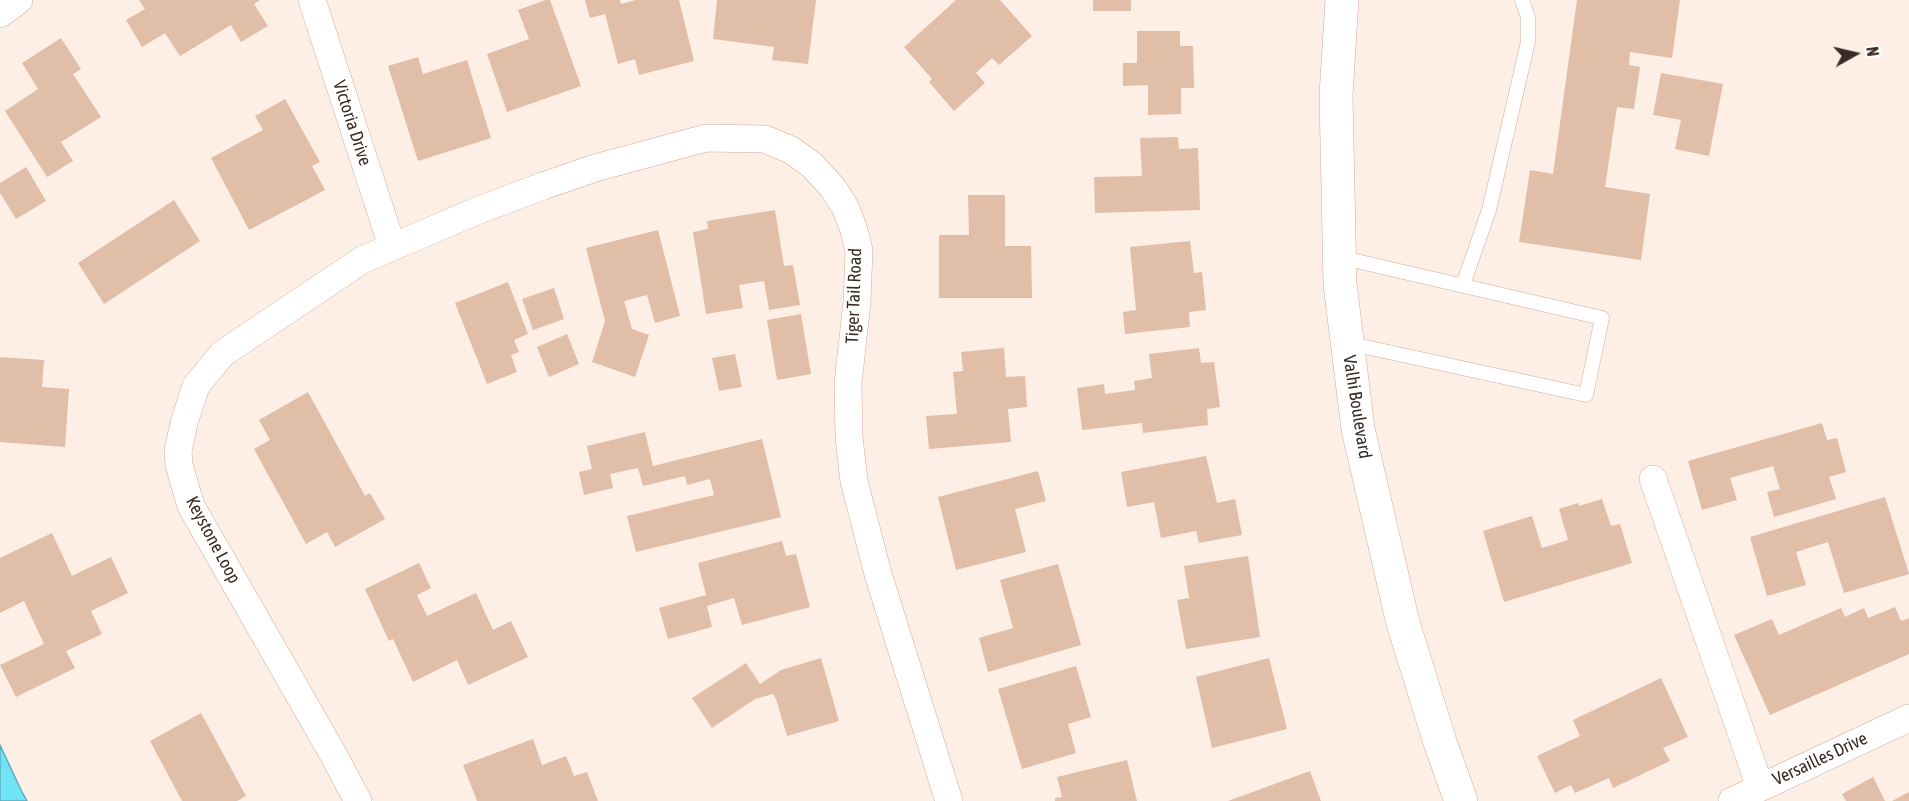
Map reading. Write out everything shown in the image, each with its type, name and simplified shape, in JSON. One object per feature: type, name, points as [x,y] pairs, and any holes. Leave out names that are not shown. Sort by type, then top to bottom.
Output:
[{"type":"street","points":[[0,14],[19,0]]},
{"type":"street","name":"Victoria Drive","points":[[312,0],[392,246]]},
{"type":"street","name":"Valhi Boulevard","points":[[1342,0],[1336,95],[1340,284],[1358,429],[1403,623],[1461,801]]},
{"type":"street","name":"Tiger Tail Road","points":[[392,246],[479,210],[595,168],[706,138],[765,139],[791,150],[812,165],[833,188],[845,207],[859,250],[857,302],[848,383],[849,437],[854,481],[878,574],[949,801]]},
{"type":"street","name":"Keystone Loop","points":[[358,801],[333,753],[191,506],[179,465],[178,451],[196,386],[222,354],[362,260],[392,246]]},
{"type":"street","points":[[1653,479],[1760,787]]},
{"type":"street","name":"Versailles Drive","points":[[1732,801],[1909,718]]},
{"type":"lane","points":[[1463,285],[1489,210],[1528,42],[1528,17],[1522,0]]},
{"type":"lane","points":[[1340,256],[1602,318],[1586,395],[1347,343]]},
{"type":"water","points":[[0,745],[21,790],[27,801],[0,801]]},
{"type":"building","points":[[139,0],[260,0],[254,4],[268,26],[241,42],[231,25],[180,56],[165,33],[142,47],[126,20],[145,9]]},
{"type":"building","points":[[550,0],[581,86],[507,112],[487,54],[529,39],[518,10]]},
{"type":"building","points":[[585,0],[620,0],[621,4],[636,0],[679,0],[694,61],[639,75],[635,59],[618,64],[605,14],[590,18]]},
{"type":"building","points":[[717,0],[816,0],[808,64],[772,60],[774,47],[713,39]]},
{"type":"building","points":[[956,0],[1000,0],[1032,36],[999,65],[992,58],[976,73],[985,83],[954,111],[929,82],[932,79],[904,47]]},
{"type":"building","points":[[1093,0],[1131,0],[1131,11],[1093,11]]},
{"type":"building","points":[[1577,0],[1680,0],[1672,58],[1630,52],[1629,65],[1640,67],[1634,109],[1617,107],[1605,187],[1650,194],[1641,260],[1519,242],[1530,170],[1553,174]]},
{"type":"building","points":[[1137,31],[1180,31],[1180,46],[1193,46],[1194,88],[1181,88],[1181,114],[1148,115],[1148,85],[1123,86],[1123,63],[1137,63]]},
{"type":"building","points":[[61,38],[81,69],[73,74],[101,117],[61,142],[73,161],[47,177],[5,111],[38,89],[22,63]]},
{"type":"building","points":[[418,57],[423,74],[467,60],[491,138],[418,161],[388,66]]},
{"type":"building","points":[[1661,73],[1723,84],[1709,156],[1675,149],[1681,120],[1653,115]]},
{"type":"building","points":[[285,99],[320,162],[312,166],[325,190],[249,230],[211,158],[263,130],[255,116]]},
{"type":"building","points":[[1178,137],[1179,149],[1198,148],[1200,210],[1095,213],[1094,177],[1142,176],[1140,138]]},
{"type":"building","points":[[26,167],[46,201],[16,219],[0,193],[0,183]]},
{"type":"building","points":[[968,195],[1005,195],[1005,246],[1031,246],[1032,298],[939,298],[939,235],[969,235]]},
{"type":"building","points":[[174,200],[200,241],[104,304],[78,263]]},
{"type":"building","points":[[775,210],[784,266],[793,265],[800,305],[769,310],[764,281],[739,285],[743,308],[706,314],[693,232],[708,229],[707,221]]},
{"type":"building","points":[[658,230],[680,316],[655,323],[647,295],[624,301],[632,329],[649,335],[635,377],[592,362],[605,321],[586,248]]},
{"type":"building","points":[[1190,241],[1194,273],[1202,272],[1206,310],[1189,312],[1190,327],[1125,334],[1123,312],[1136,310],[1130,247]]},
{"type":"building","points":[[508,282],[528,334],[514,340],[519,352],[511,355],[517,372],[487,384],[455,303]]},
{"type":"building","points":[[554,288],[564,319],[533,330],[522,299]]},
{"type":"building","points":[[801,314],[811,374],[777,380],[767,320]]},
{"type":"building","points":[[567,334],[579,364],[549,377],[537,347]]},
{"type":"building","points":[[1004,348],[1006,377],[1025,376],[1027,407],[1008,409],[1011,442],[929,449],[926,416],[957,414],[953,372],[963,371],[961,352]]},
{"type":"building","points":[[1199,348],[1201,363],[1214,362],[1220,407],[1207,409],[1208,425],[1143,433],[1142,423],[1082,430],[1077,388],[1104,384],[1105,394],[1135,390],[1134,381],[1152,378],[1149,354]]},
{"type":"building","points":[[735,354],[742,387],[719,391],[712,358]]},
{"type":"building","points":[[0,357],[44,360],[42,387],[69,389],[65,447],[0,442]]},
{"type":"building","points":[[308,392],[365,496],[370,493],[385,519],[335,547],[327,532],[306,544],[254,449],[270,440],[259,420]]},
{"type":"building","points":[[1822,423],[1827,440],[1837,438],[1846,472],[1829,477],[1836,499],[1774,517],[1767,492],[1780,489],[1773,466],[1730,478],[1737,500],[1702,510],[1688,461]]},
{"type":"building","points":[[645,432],[653,466],[762,439],[781,517],[636,552],[627,516],[714,495],[710,479],[687,485],[685,476],[643,486],[638,468],[610,474],[613,488],[584,495],[579,472],[592,469],[587,446]]},
{"type":"building","points":[[1206,456],[1217,503],[1235,499],[1242,535],[1199,543],[1196,531],[1161,538],[1154,502],[1127,507],[1121,472]]},
{"type":"building","points":[[1038,471],[1046,501],[1015,509],[1026,552],[956,570],[938,497]]},
{"type":"building","points":[[1885,497],[1909,574],[1844,593],[1828,542],[1796,552],[1806,585],[1767,596],[1750,537]]},
{"type":"building","points":[[1602,499],[1611,526],[1620,524],[1632,563],[1504,602],[1483,531],[1532,516],[1542,548],[1568,540],[1559,509]]},
{"type":"building","points":[[52,533],[72,576],[111,557],[128,593],[91,611],[102,634],[66,651],[75,668],[16,697],[0,665],[44,644],[24,601],[0,613],[0,558]]},
{"type":"building","points":[[782,541],[786,556],[796,554],[810,607],[742,625],[734,598],[707,606],[712,627],[668,639],[659,608],[706,595],[698,563]]},
{"type":"building","points":[[1248,556],[1260,637],[1186,649],[1177,600],[1189,598],[1184,566]]},
{"type":"building","points":[[419,563],[431,588],[417,595],[427,616],[476,593],[493,630],[511,621],[528,657],[468,685],[457,660],[413,682],[393,639],[389,641],[365,589]]},
{"type":"building","points":[[1058,564],[1081,645],[988,672],[979,638],[1013,628],[1000,580]]},
{"type":"building","points":[[1895,607],[1901,621],[1909,618],[1909,654],[1770,715],[1734,635],[1772,619],[1779,635],[1841,608],[1845,617],[1864,608],[1868,618]]},
{"type":"building","points":[[821,658],[839,721],[787,736],[773,694],[755,699],[712,728],[692,698],[746,663],[760,684],[781,670]]},
{"type":"building","points":[[1269,658],[1287,729],[1212,748],[1196,677]]},
{"type":"building","points":[[1076,666],[1091,717],[1068,724],[1076,753],[1022,769],[998,689]]},
{"type":"building","points":[[1661,678],[1688,737],[1663,748],[1670,761],[1613,788],[1609,778],[1575,793],[1571,785],[1555,793],[1537,756],[1580,736],[1573,720]]},
{"type":"building","points":[[201,713],[246,796],[237,801],[182,801],[150,741]]},
{"type":"building","points":[[533,739],[542,765],[566,756],[574,776],[587,772],[598,801],[477,801],[463,765]]},
{"type":"building","points":[[1127,760],[1137,801],[1055,801],[1055,798],[1062,797],[1057,777]]},
{"type":"building","points":[[1310,771],[1321,801],[1228,801]]},
{"type":"building","points":[[1873,777],[1885,801],[1846,801],[1842,794]]},
{"type":"building","points":[[1909,792],[1909,801],[1892,801]]}]
